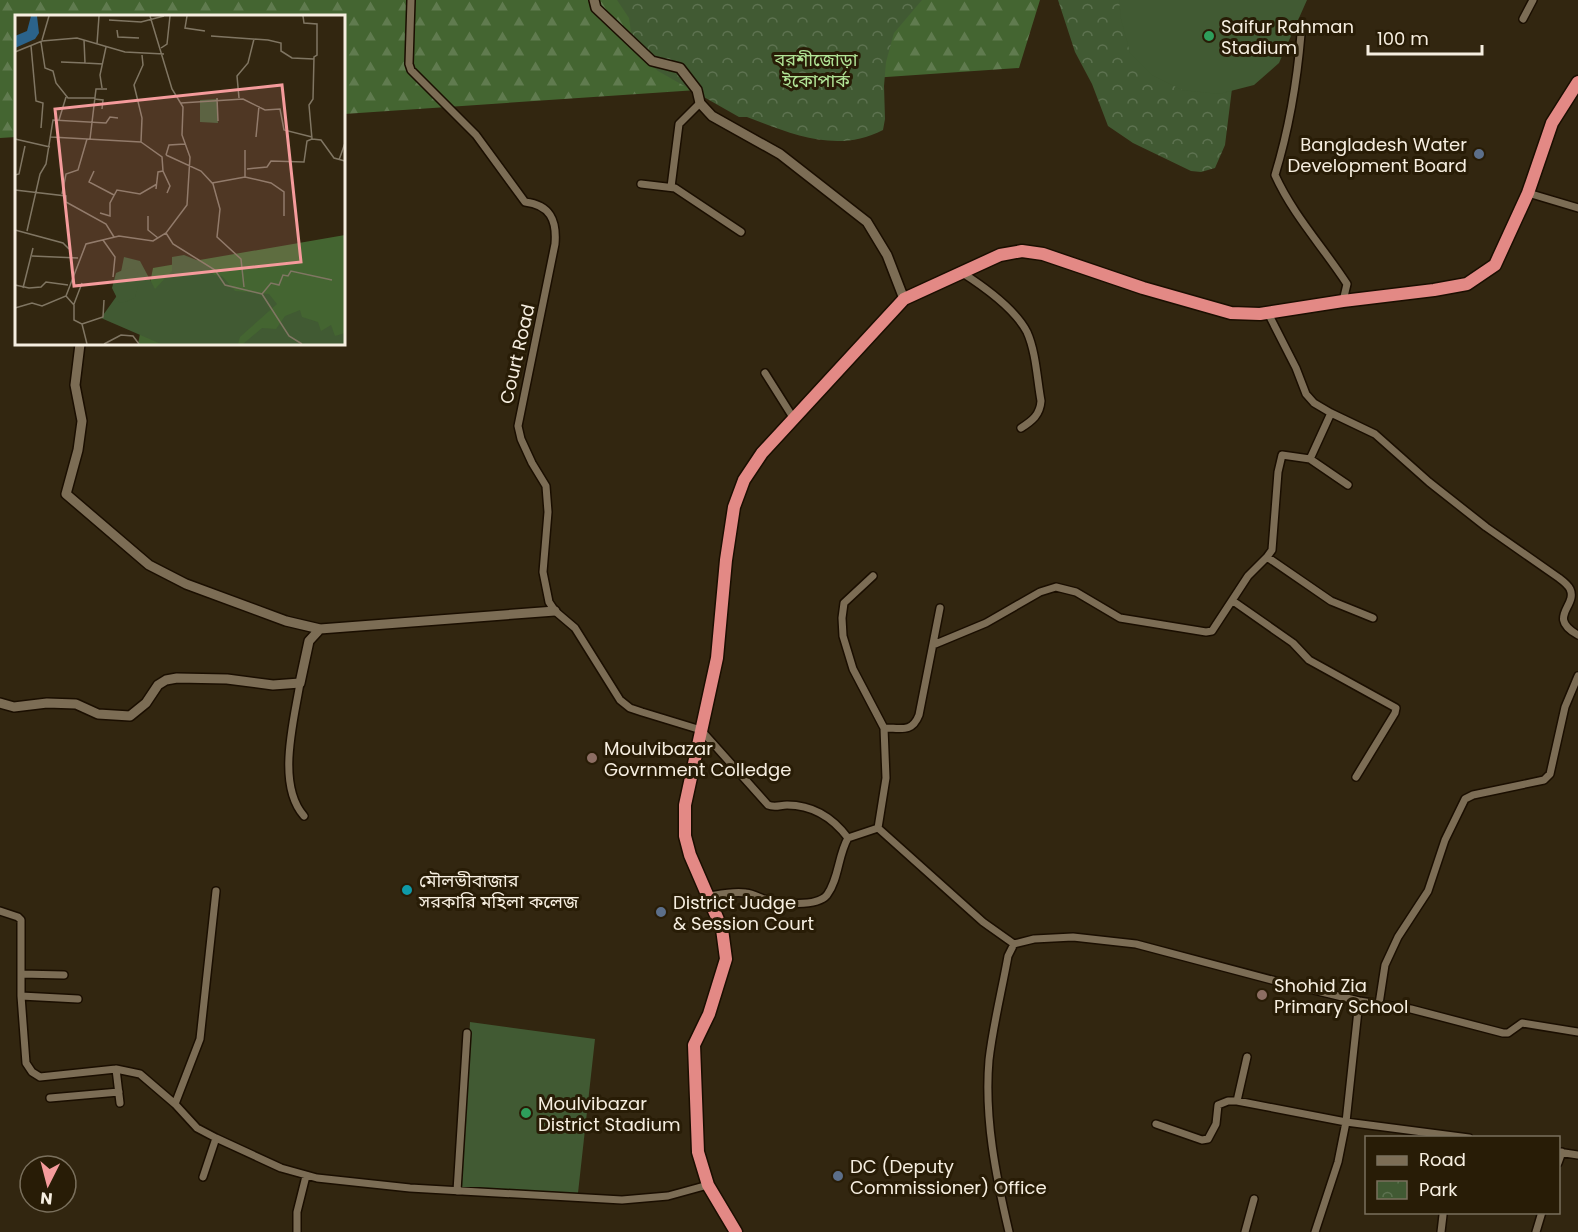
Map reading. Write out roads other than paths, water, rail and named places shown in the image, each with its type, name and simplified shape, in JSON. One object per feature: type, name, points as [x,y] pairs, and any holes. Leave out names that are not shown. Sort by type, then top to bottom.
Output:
[{"type":"highway","points":[[736,1232],[708,1185],[698,1152],[694,1045],[709,1014],[726,959],[722,929],[690,855],[685,836],[685,805],[717,658],[726,560],[734,507],[744,480],[762,453],[904,299],[1000,255],[1022,251],[1043,254],[1143,288],[1231,313],[1268,312],[1467,284],[1495,265],[1528,193],[1552,123],[1578,82]]},
{"type":"street","name":"Court Road","points":[[411,0],[409,64],[411,70],[476,135],[525,202],[537,203],[547,210],[556,233],[545,300],[518,426],[532,463],[546,486],[548,512],[543,572],[549,602],[555,611],[575,628],[620,700],[630,708],[701,730]]},
{"type":"street","points":[[594,0],[596,8],[652,61],[680,68],[698,90],[700,103],[712,116],[780,154],[867,222],[887,255],[904,299]]},
{"type":"street","points":[[1523,19],[1533,0]]},
{"type":"street","points":[[1301,34],[1292,104],[1284,146],[1275,175],[1285,199],[1347,284],[1343,301]]},
{"type":"street","points":[[671,187],[679,124],[700,103]]},
{"type":"street","points":[[641,184],[671,187],[741,232]]},
{"type":"street","points":[[1528,193],[1578,208]]},
{"type":"street","points":[[961,272],[982,286],[1020,321],[1028,334],[1041,401],[1040,409],[1034,419],[1021,428]]},
{"type":"street","points":[[1268,312],[1296,368],[1306,394],[1314,403],[1375,434],[1429,482],[1486,527],[1559,578],[1571,593],[1563,618],[1567,629],[1578,635]]},
{"type":"street","points":[[80,345],[75,384],[82,421],[78,450],[66,494],[149,566],[186,584],[286,621],[320,629],[555,611]]},
{"type":"street","points":[[765,373],[794,419]]},
{"type":"street","points":[[1310,459],[1331,413]]},
{"type":"street","points":[[933,645],[986,623],[1040,592],[1056,587],[1076,592],[1120,618],[1206,632],[1212,631],[1248,576],[1272,550],[1278,472],[1282,455],[1310,459],[1348,485]]},
{"type":"street","points":[[1267,557],[1331,601],[1372,618]]},
{"type":"street","points":[[873,576],[844,603],[842,618],[843,636],[853,669],[885,728],[886,778],[878,828]]},
{"type":"street","points":[[1233,601],[1293,643],[1309,660],[1396,708],[1356,777]]},
{"type":"street","points":[[885,728],[910,728],[916,724],[940,608]]},
{"type":"street","points":[[304,816],[297,808],[290,785],[290,743],[309,641],[320,629]]},
{"type":"street","points":[[1379,1004],[1385,965],[1398,938],[1428,891],[1445,840],[1465,799],[1473,795],[1544,780],[1550,774],[1564,708],[1578,675]]},
{"type":"street","points":[[0,703],[14,707],[47,703],[76,704],[98,714],[130,716],[146,703],[158,685],[177,678],[227,679],[273,685],[300,683]]},
{"type":"street","points":[[701,730],[768,805],[772,807],[794,805],[819,812],[837,824],[848,838]]},
{"type":"street","points":[[709,896],[737,892],[786,902],[807,904],[819,902],[827,894],[835,878],[843,846],[848,838],[878,828]]},
{"type":"street","points":[[878,828],[983,922],[1014,944]]},
{"type":"street","points":[[175,1104],[200,1039],[216,891]]},
{"type":"street","points":[[0,911],[21,920],[21,996],[26,1063],[39,1077],[116,1069],[140,1074],[175,1104],[197,1128],[281,1168],[306,1176],[410,1188],[622,1200],[669,1196],[708,1185]]},
{"type":"street","points":[[1009,1232],[1001,1198],[988,1111],[989,1059],[1008,956],[1014,944],[1034,939],[1073,937],[1136,944],[1359,1001],[1411,1009],[1503,1033],[1508,1033],[1518,1023],[1578,1032]]},
{"type":"street","points":[[21,974],[64,975]]},
{"type":"street","points":[[21,996],[78,999]]},
{"type":"street","points":[[1315,1232],[1338,1162],[1346,1122],[1359,1001]]},
{"type":"street","points":[[457,1191],[467,1033]]},
{"type":"street","points":[[1237,1101],[1247,1056]]},
{"type":"street","points":[[116,1069],[120,1103]]},
{"type":"street","points":[[50,1098],[118,1092]]},
{"type":"street","points":[[1156,1124],[1203,1140],[1208,1139],[1216,1124],[1218,1105],[1228,1101],[1237,1101],[1346,1122],[1461,1136]]},
{"type":"street","points":[[203,1177],[216,1138]]},
{"type":"street","points":[[1560,1152],[1578,1155]]},
{"type":"street","points":[[297,1232],[297,1212],[306,1176]]},
{"type":"street","points":[[1245,1232],[1254,1199]]},
{"type":"street","points":[[1536,1232],[1541,1214]]},
{"type":"street","points":[[1441,1232],[1443,1215]]},
{"type":"place","name":"Saifur Rahman Stadium","points":[[1209,36]]},
{"type":"place","name":"Bangladesh Water Development Board","points":[[1479,154]]},
{"type":"place","name":"Moulvibazar Govrnment Colledge","points":[[592,758]]},
{"type":"place","name":"মৌলভীবাজার সরকারি মহিলা কলেজ","points":[[407,890]]},
{"type":"place","name":"District Judge & Session Court","points":[[661,912]]},
{"type":"place","name":"Shohid Zia Primary School","points":[[1262,995]]},
{"type":"place","name":"Moulvibazar District Stadium","points":[[526,1113]]},
{"type":"place","name":"DC (Deputy Commissioner) Office","points":[[838,1176]]},
{"type":"park label","name":"বরশীজোড়া ইকোপার্ক","points":[[816,69]]}]
